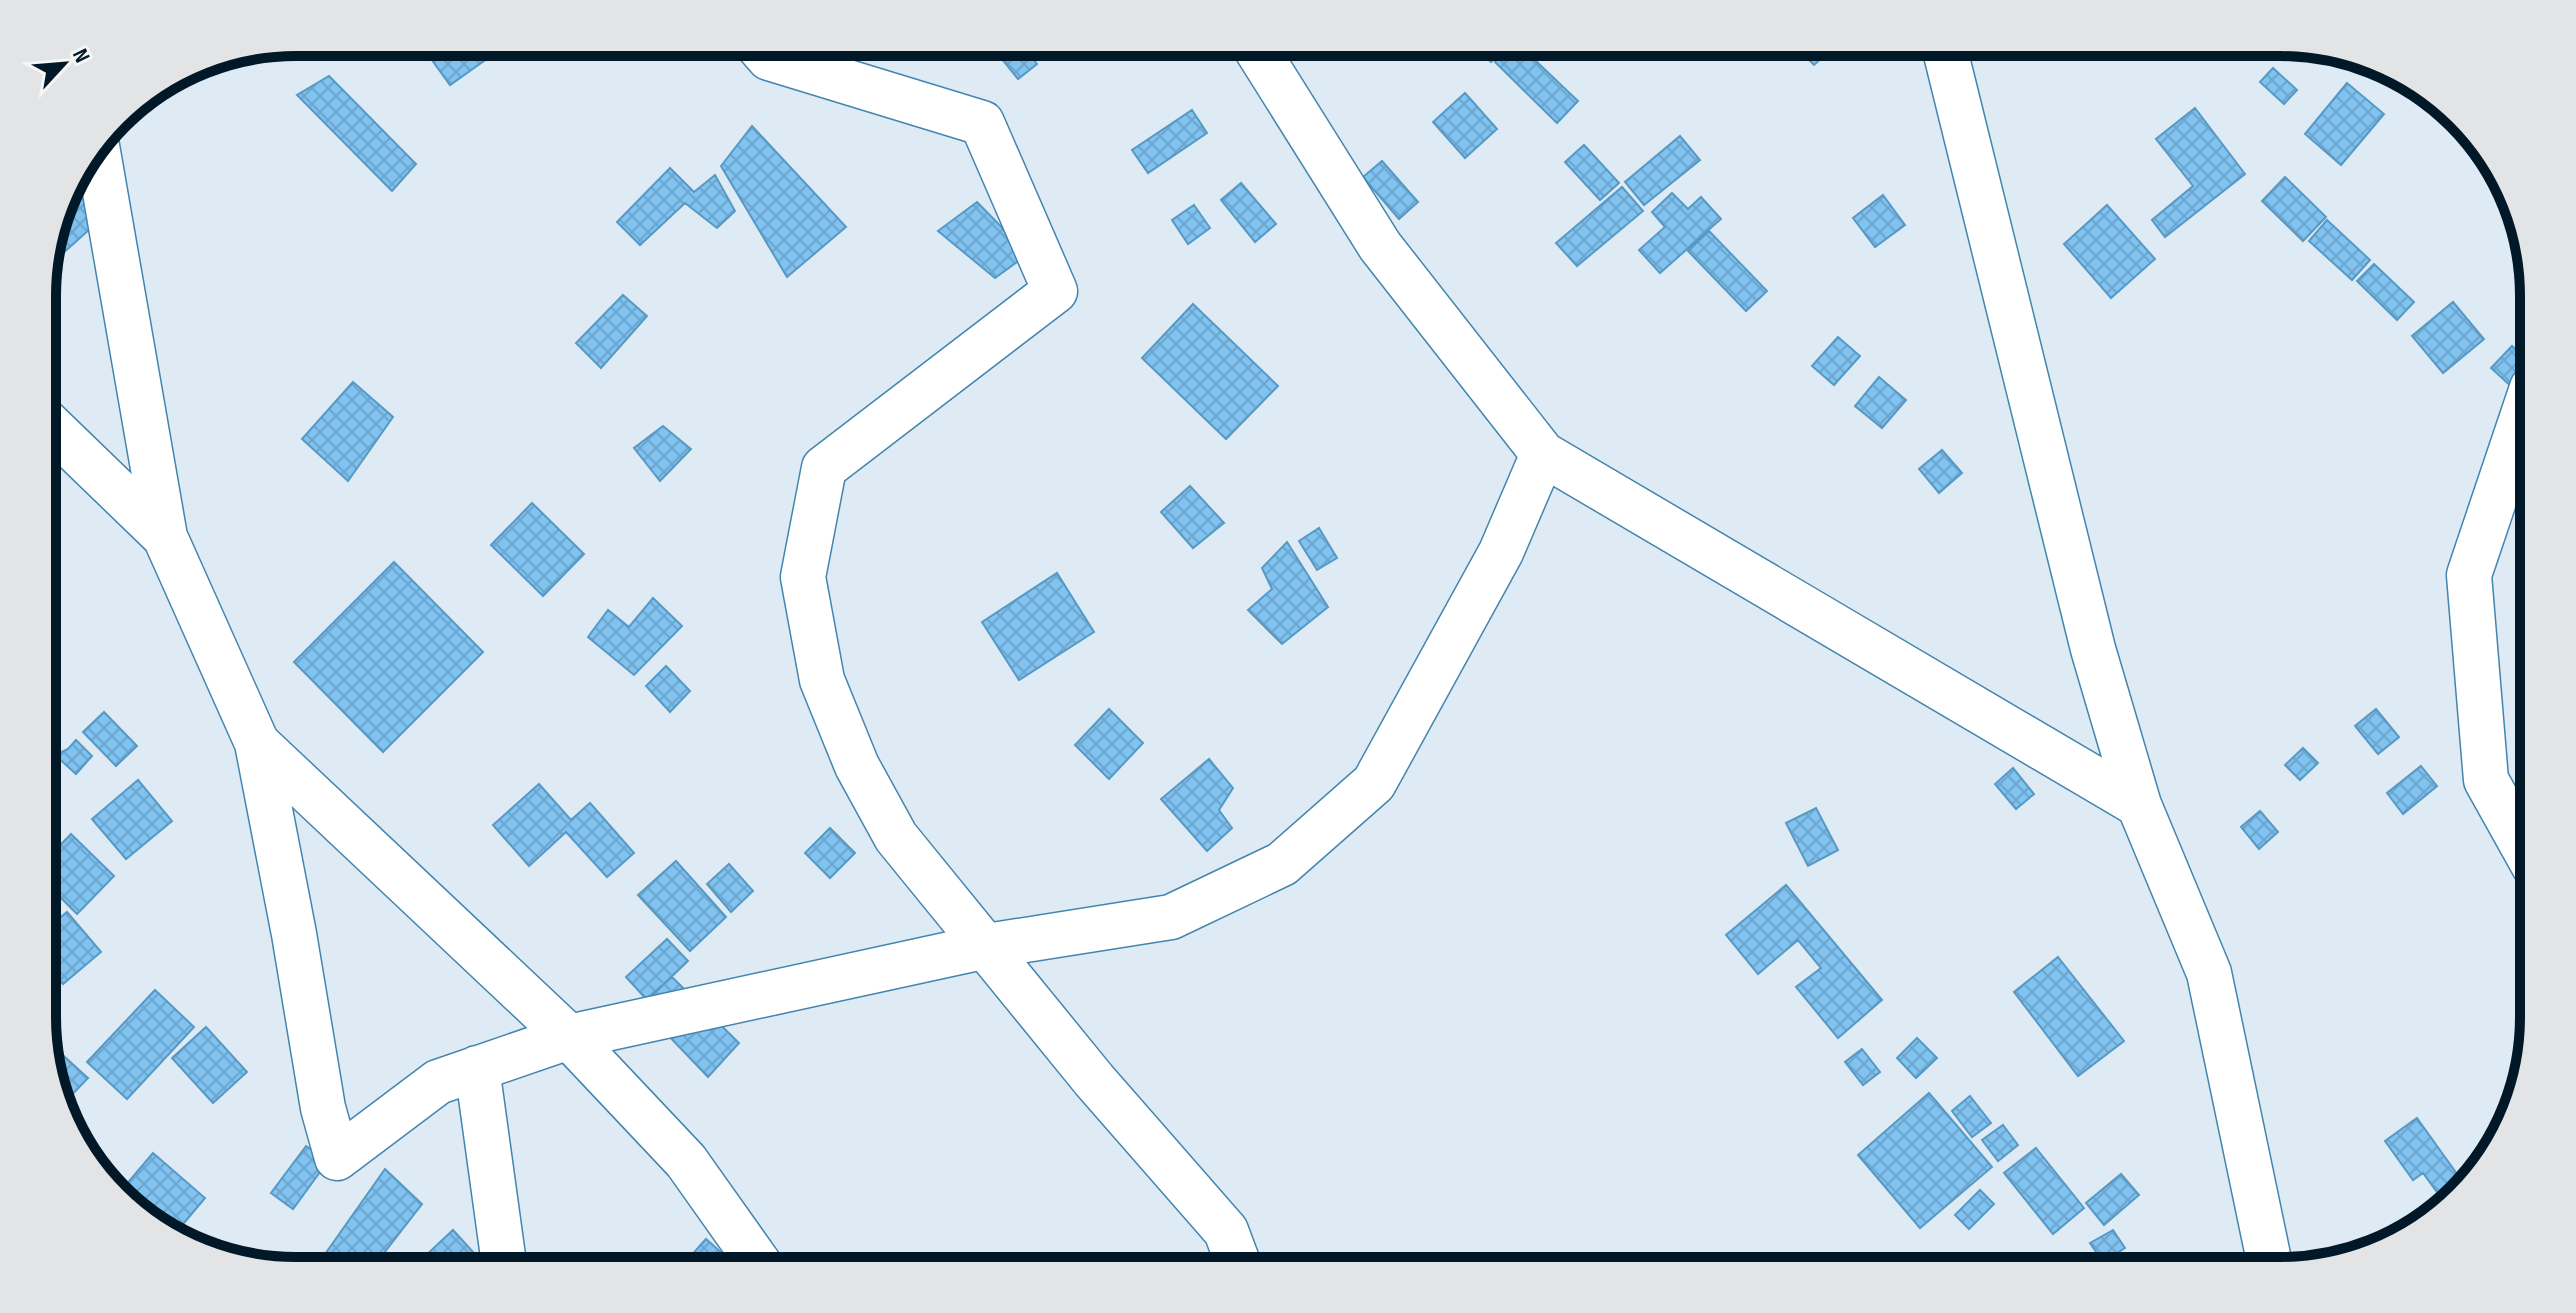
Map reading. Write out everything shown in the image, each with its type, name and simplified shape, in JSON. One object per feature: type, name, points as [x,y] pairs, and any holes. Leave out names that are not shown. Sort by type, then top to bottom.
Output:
[{"type":"street","points":[[1947,56],[2093,649],[2139,805],[2209,973],[2268,1256]]},
{"type":"street","points":[[768,57],[982,123],[1055,291],[824,468],[803,577],[822,680],[857,766],[896,837],[1094,1080],[1226,1231],[1236,1257]]},
{"type":"street","points":[[1261,57],[1380,246],[1543,454],[2139,805]]},
{"type":"street","points":[[99,159],[165,537],[257,743],[294,934],[323,1108],[337,1158],[438,1082],[569,1037],[987,946],[1171,917],[1282,864],[1374,783],[1501,552],[1543,454]]},
{"type":"street","points":[[2520,424],[2469,575],[2486,780],[2520,841]]},
{"type":"street","points":[[57,432],[165,537]]},
{"type":"street","points":[[257,743],[569,1037],[686,1161],[754,1257]]},
{"type":"street","points":[[477,1068],[503,1257]]},
{"type":"building","points":[[1501,56],[1531,56],[1578,101],[1557,123],[1495,62]]},
{"type":"building","points":[[1805,56],[1824,56],[1814,65]]},
{"type":"building","points":[[430,57],[490,57],[450,85]]},
{"type":"building","points":[[1032,57],[1037,64],[1018,79],[1001,58]]},
{"type":"building","points":[[2273,68],[2297,90],[2284,104],[2260,82]]},
{"type":"building","points":[[329,76],[416,164],[392,191],[297,95]]},
{"type":"building","points":[[2347,83],[2384,114],[2341,165],[2305,134]]},
{"type":"building","points":[[1465,93],[1497,129],[1465,158],[1433,122]]},
{"type":"building","points":[[2195,108],[2245,174],[2165,237],[2152,220],[2193,186],[2156,139]]},
{"type":"building","points":[[1192,110],[1207,133],[1148,173],[1132,150]]},
{"type":"building","points":[[752,126],[846,227],[787,277],[721,166]]},
{"type":"building","points":[[1680,136],[1700,160],[1644,205],[1625,182]]},
{"type":"building","points":[[1584,145],[1619,183],[1600,200],[1565,162]]},
{"type":"building","points":[[1382,161],[1418,202],[1399,219],[1363,177]]},
{"type":"building","points":[[670,168],[694,192],[715,175],[735,211],[717,228],[685,203],[640,245],[617,222]]},
{"type":"building","points":[[2285,177],[2326,217],[2303,241],[2262,201]]},
{"type":"building","points":[[1241,183],[1276,224],[1255,242],[1221,200]]},
{"type":"building","points":[[1622,187],[1643,211],[1577,266],[1556,243]]},
{"type":"building","points":[[1672,193],[1688,209],[1701,197],[1721,219],[1660,273],[1639,250],[1665,227],[1652,212]]},
{"type":"building","points":[[79,195],[101,219],[61,255],[64,234]]},
{"type":"building","points":[[1883,195],[1905,225],[1875,247],[1853,218]]},
{"type":"building","points":[[977,202],[1028,254],[995,278],[938,231]]},
{"type":"building","points":[[1194,205],[1210,228],[1188,244],[1172,220]]},
{"type":"building","points":[[2107,205],[2155,259],[2111,298],[2064,244]]},
{"type":"building","points":[[2327,220],[2370,260],[2352,280],[2309,241]]},
{"type":"building","points":[[1709,231],[1767,291],[1746,311],[1688,251]]},
{"type":"building","points":[[2374,264],[2414,302],[2397,320],[2357,281]]},
{"type":"building","points":[[623,295],[647,316],[601,368],[576,343]]},
{"type":"building","points":[[2453,302],[2484,339],[2443,373],[2412,336]]},
{"type":"building","points":[[1193,304],[1278,386],[1226,439],[1142,358]]},
{"type":"building","points":[[1838,337],[1860,356],[1834,385],[1812,366]]},
{"type":"building","points":[[2512,346],[2520,354],[2520,380],[2513,388],[2491,368]]},
{"type":"building","points":[[1879,377],[1906,400],[1882,428],[1855,406]]},
{"type":"building","points":[[353,382],[393,417],[348,481],[302,439]]},
{"type":"building","points":[[663,426],[691,449],[660,481],[634,448]]},
{"type":"building","points":[[1942,450],[1962,473],[1939,493],[1919,469]]},
{"type":"building","points":[[1190,486],[1224,523],[1193,548],[1161,512]]},
{"type":"building","points":[[532,503],[584,554],[543,596],[491,545]]},
{"type":"building","points":[[1319,528],[1337,558],[1317,570],[1299,541]]},
{"type":"building","points":[[1287,542],[1328,607],[1282,644],[1248,610],[1272,589],[1262,568]]},
{"type":"building","points":[[394,562],[483,652],[383,752],[294,662]]},
{"type":"building","points":[[1057,573],[1094,632],[1019,680],[982,622]]},
{"type":"building","points":[[653,598],[682,626],[634,675],[588,637],[608,610],[629,627]]},
{"type":"building","points":[[666,666],[690,691],[670,712],[646,686]]},
{"type":"building","points":[[1109,709],[1143,743],[1109,779],[1075,745]]},
{"type":"building","points":[[2376,709],[2399,737],[2378,754],[2355,726]]},
{"type":"building","points":[[104,712],[137,746],[116,766],[83,732]]},
{"type":"building","points":[[76,740],[92,756],[76,774],[56,756]]},
{"type":"building","points":[[2303,748],[2318,763],[2300,780],[2285,765]]},
{"type":"building","points":[[1209,759],[1233,788],[1219,810],[1232,828],[1207,851],[1161,799]]},
{"type":"building","points":[[2421,766],[2437,786],[2403,814],[2387,793]]},
{"type":"building","points":[[2013,768],[2034,794],[2016,809],[1995,784]]},
{"type":"building","points":[[138,780],[172,821],[126,859],[92,819]]},
{"type":"building","points":[[539,784],[571,820],[590,803],[634,853],[607,877],[566,832],[529,866],[493,825]]},
{"type":"building","points":[[1816,808],[1838,850],[1808,866],[1786,823]]},
{"type":"building","points":[[2260,811],[2278,832],[2259,849],[2241,827]]},
{"type":"building","points":[[830,828],[855,853],[830,878],[805,853]]},
{"type":"building","points":[[71,834],[114,876],[77,914],[56,893],[56,849]]},
{"type":"building","points":[[676,861],[726,917],[690,951],[638,895]]},
{"type":"building","points":[[729,864],[753,891],[731,912],[707,884]]},
{"type":"building","points":[[1786,885],[1882,1000],[1838,1038],[1796,987],[1821,968],[1798,940],[1758,974],[1726,935]]},
{"type":"building","points":[[67,912],[101,952],[63,984],[56,976],[56,921]]},
{"type":"building","points":[[667,939],[688,961],[647,1000],[626,977]]},
{"type":"building","points":[[2058,957],[2124,1041],[2078,1076],[2014,992]]},
{"type":"building","points":[[672,977],[739,1043],[708,1077],[639,1005]]},
{"type":"building","points":[[155,990],[194,1027],[127,1099],[87,1062]]},
{"type":"building","points":[[206,1027],[247,1072],[213,1103],[172,1058]]},
{"type":"building","points":[[1917,1038],[1937,1058],[1916,1078],[1897,1058]]},
{"type":"building","points":[[1862,1049],[1880,1072],[1863,1085],[1845,1062]]},
{"type":"building","points":[[59,1051],[88,1078],[70,1097]]},
{"type":"building","points":[[1929,1093],[1992,1167],[1920,1228],[1858,1155]]},
{"type":"building","points":[[1970,1096],[1991,1123],[1972,1137],[1952,1111]]},
{"type":"building","points":[[2417,1118],[2459,1176],[2439,1196],[2423,1173],[2413,1180],[2385,1141]]},
{"type":"building","points":[[2003,1125],[2018,1145],[1998,1161],[1982,1140]]},
{"type":"building","points":[[306,1146],[328,1161],[293,1209],[271,1193]]},
{"type":"building","points":[[2036,1148],[2084,1208],[2053,1234],[2004,1173]]},
{"type":"building","points":[[153,1153],[205,1198],[181,1227],[163,1217],[126,1185]]},
{"type":"building","points":[[385,1169],[422,1204],[381,1257],[323,1257]]},
{"type":"building","points":[[2121,1174],[2139,1195],[2104,1225],[2086,1203]]},
{"type":"building","points":[[1980,1190],[1994,1204],[1969,1229],[1955,1215]]},
{"type":"building","points":[[453,1230],[477,1257],[424,1257]]},
{"type":"building","points":[[2113,1230],[2125,1248],[2112,1256],[2099,1256],[2090,1243]]},
{"type":"building","points":[[706,1239],[726,1257],[690,1257]]}]
